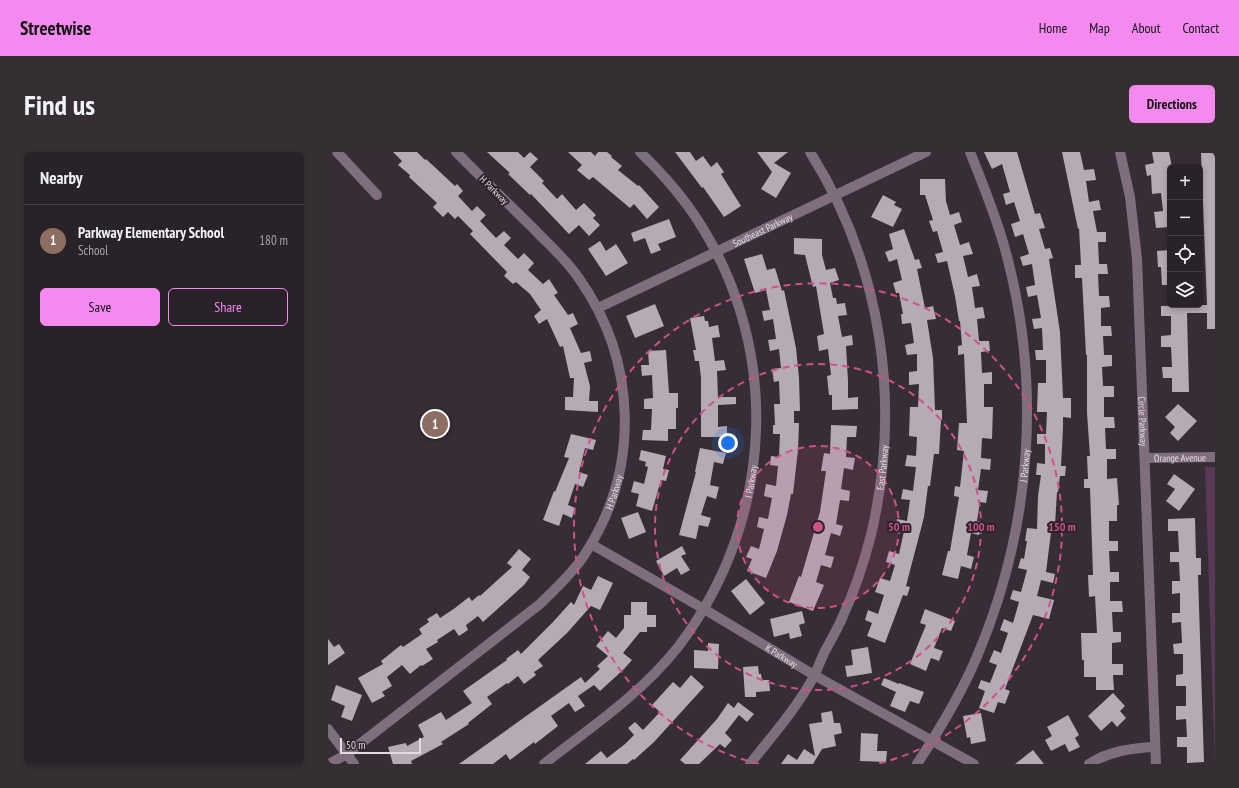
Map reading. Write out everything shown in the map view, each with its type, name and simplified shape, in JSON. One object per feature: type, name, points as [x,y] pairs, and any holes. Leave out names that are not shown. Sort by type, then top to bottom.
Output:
[{"type":"street","points":[[338,152],[377,195]]},
{"type":"street","name":"H Parkway","points":[[329,764],[347,754],[540,604],[558,587],[575,568],[591,544],[603,521],[620,474],[624,449],[625,424],[621,374],[615,350],[598,308],[577,275],[561,256],[456,152]]},
{"type":"street","name":"I Parkway","points":[[544,764],[642,686],[676,648],[704,609],[718,584],[728,561],[745,512],[754,462],[756,424],[753,372],[746,334],[731,286],[716,252],[688,207],[656,167],[640,152]]},
{"type":"street","name":"East Parkway","points":[[750,764],[785,719],[814,675],[843,618],[856,585],[866,552],[878,500],[883,466],[885,399],[879,330],[873,303],[856,246],[835,195],[810,152]]},
{"type":"street","name":"Southeast Parkway","points":[[598,308],[926,152]]},
{"type":"street","name":"J Parkway","points":[[917,764],[933,740],[960,693],[994,614],[1016,531],[1027,446],[1028,418],[1026,368],[1015,290],[1005,248],[992,207],[970,152]]},
{"type":"street","name":"Circle Parkway","points":[[1120,152],[1130,197],[1136,259],[1156,764]]},
{"type":"street","name":"Orange Avenue","points":[[1145,458],[1215,458]]},
{"type":"street","name":"K Parkway","points":[[591,544],[814,675],[974,764]]},
{"type":"street","points":[[328,729],[354,764]]},
{"type":"street","points":[[1089,764],[1116,752],[1129,749],[1155,747]]},
{"type":"shaded area","points":[[1205,467],[1215,467],[1215,764]]},
{"type":"building","points":[[393,152],[417,152],[455,186],[457,184],[463,191],[458,196],[472,211],[477,206],[486,215],[480,221],[496,238],[504,231],[511,238],[504,245],[518,259],[524,253],[534,263],[528,270],[543,284],[549,279],[558,293],[554,295],[568,315],[573,313],[578,324],[570,328],[581,353],[590,351],[592,361],[584,363],[590,386],[589,401],[598,401],[598,412],[565,410],[565,397],[573,397],[574,378],[570,378],[563,346],[560,347],[547,319],[539,324],[534,316],[541,310],[530,294],[516,282],[513,284],[504,276],[507,272],[470,234],[473,231],[458,216],[455,219],[448,212],[443,217],[433,207],[437,203],[409,177],[410,175],[398,165],[402,161]]},
{"type":"building","points":[[487,152],[518,152],[524,158],[530,152],[538,159],[530,167],[544,181],[542,183],[557,199],[562,194],[576,210],[584,203],[596,215],[593,218],[600,225],[589,236],[579,225],[569,234],[531,194],[530,195],[508,174],[510,173]]},
{"type":"building","points":[[568,152],[591,152],[595,156],[598,152],[607,152],[622,166],[618,170],[638,186],[639,185],[659,207],[647,219],[634,204],[630,208],[593,177],[589,180],[577,170],[582,165]]},
{"type":"building","points":[[675,152],[690,152],[696,161],[703,156],[711,167],[717,162],[724,172],[721,174],[741,206],[724,217],[703,187],[702,188]]},
{"type":"building","points":[[757,152],[788,152],[774,163],[791,173],[776,198],[761,189],[772,172]]},
{"type":"building","points":[[984,152],[1017,152],[1035,214],[1040,213],[1045,228],[1039,229],[1045,249],[1050,248],[1053,258],[1049,259],[1060,332],[1063,398],[1071,398],[1071,418],[1063,417],[1061,466],[1066,466],[1065,476],[1060,476],[1057,492],[1055,525],[1052,525],[1046,572],[1055,574],[1053,583],[1041,580],[1037,596],[1054,600],[1049,619],[1033,615],[1005,689],[1010,691],[1005,704],[998,702],[994,713],[979,708],[985,691],[978,688],[981,680],[990,683],[997,665],[989,662],[994,650],[1001,653],[1008,633],[1000,630],[1004,619],[1013,623],[1019,602],[1010,599],[1013,590],[1021,592],[1027,570],[1018,568],[1021,558],[1024,559],[1027,541],[1025,541],[1027,528],[1037,529],[1038,496],[1041,475],[1036,475],[1037,463],[1045,464],[1045,444],[1037,444],[1037,434],[1046,434],[1047,412],[1037,412],[1038,383],[1046,383],[1046,360],[1036,360],[1035,350],[1043,350],[1042,328],[1034,329],[1032,319],[1041,318],[1037,295],[1028,297],[1026,287],[1035,285],[1032,264],[1023,266],[1020,257],[1029,254],[1023,234],[1015,237],[1011,224],[1020,221],[1014,202],[1006,205],[1003,194],[1010,192],[1002,164],[992,169]]},
{"type":"building","points":[[1062,152],[1080,152],[1084,170],[1094,169],[1096,180],[1086,181],[1089,202],[1099,200],[1101,210],[1093,211],[1097,232],[1106,232],[1106,242],[1098,242],[1099,264],[1107,264],[1108,274],[1098,274],[1099,296],[1109,296],[1110,307],[1101,308],[1101,326],[1111,326],[1112,336],[1103,336],[1104,355],[1112,355],[1112,366],[1102,367],[1103,386],[1114,386],[1114,397],[1104,397],[1104,417],[1114,417],[1115,428],[1105,428],[1106,449],[1116,449],[1116,459],[1107,459],[1107,479],[1117,478],[1119,505],[1117,505],[1117,521],[1109,521],[1109,541],[1118,541],[1118,551],[1109,551],[1110,572],[1119,572],[1119,582],[1110,582],[1110,601],[1122,601],[1123,612],[1112,612],[1113,632],[1121,632],[1121,642],[1112,643],[1112,664],[1123,664],[1123,675],[1113,675],[1114,690],[1096,690],[1096,677],[1084,677],[1084,660],[1082,660],[1081,633],[1097,633],[1095,596],[1089,597],[1088,575],[1093,575],[1090,488],[1084,488],[1084,479],[1088,479],[1087,456],[1090,456],[1087,413],[1087,355],[1082,278],[1075,278],[1075,265],[1081,265],[1079,228],[1078,229]]},
{"type":"building","points":[[1152,152],[1169,152],[1171,164],[1167,164],[1167,227],[1156,228],[1154,212],[1163,211],[1161,193],[1152,194],[1151,175],[1147,176],[1145,165],[1154,163]]},
{"type":"building","points":[[1201,153],[1215,153],[1215,329],[1207,329],[1207,313],[1187,313],[1189,392],[1172,392],[1172,378],[1163,378],[1162,367],[1172,367],[1171,347],[1161,347],[1161,336],[1171,335],[1171,316],[1161,316],[1161,306],[1167,306],[1167,308],[1203,308],[1203,305],[1207,305],[1203,164],[1201,164]]},
{"type":"building","points":[[920,179],[945,179],[946,201],[950,215],[959,212],[962,222],[954,225],[960,245],[969,242],[973,254],[963,256],[968,277],[977,274],[980,286],[972,287],[975,308],[983,307],[985,318],[977,319],[979,341],[989,341],[990,351],[981,352],[982,373],[992,372],[992,384],[984,384],[984,407],[993,407],[992,439],[982,438],[981,458],[991,459],[990,470],[981,469],[978,490],[988,491],[986,503],[980,502],[977,521],[982,522],[979,535],[971,533],[967,555],[974,557],[971,569],[961,566],[958,579],[942,575],[948,551],[950,551],[959,497],[954,496],[955,486],[960,487],[964,451],[957,450],[959,423],[967,423],[964,354],[958,355],[958,346],[962,345],[960,321],[947,261],[938,263],[935,254],[943,252],[937,231],[933,232],[929,221],[933,220],[925,195],[920,195]]},
{"type":"building","points":[[883,195],[896,202],[894,205],[902,209],[893,227],[871,217]]},
{"type":"building","points":[[669,219],[676,237],[658,244],[661,250],[651,254],[645,238],[634,242],[631,233]]},
{"type":"building","points":[[904,229],[915,260],[919,259],[922,268],[917,269],[925,308],[933,306],[936,319],[927,320],[933,358],[935,410],[942,410],[942,420],[939,454],[934,454],[924,517],[906,586],[910,587],[907,596],[903,595],[885,643],[867,636],[872,623],[865,620],[868,610],[878,614],[884,595],[875,592],[880,578],[890,581],[895,565],[886,562],[889,551],[899,554],[904,531],[895,529],[897,519],[907,521],[910,500],[901,499],[903,489],[913,491],[916,467],[905,466],[907,455],[916,456],[917,437],[909,436],[910,407],[918,407],[919,384],[909,385],[909,372],[917,371],[917,354],[907,355],[905,345],[914,343],[911,323],[902,324],[901,314],[903,314],[899,293],[896,293],[893,283],[902,280],[897,259],[889,262],[885,252],[893,249],[889,234]]},
{"type":"building","points":[[794,238],[822,239],[822,255],[826,270],[835,268],[839,280],[830,283],[833,298],[836,298],[837,304],[845,303],[847,315],[838,316],[842,337],[852,335],[853,345],[846,346],[848,398],[858,397],[858,409],[832,410],[832,395],[829,395],[827,376],[831,375],[828,349],[819,351],[817,336],[824,334],[816,286],[813,287],[805,255],[794,254]]},
{"type":"building","points":[[600,241],[606,251],[616,244],[628,263],[606,276],[588,249]]},
{"type":"building","points":[[1167,250],[1167,285],[1162,285],[1161,267],[1158,267],[1157,251]]},
{"type":"building","points":[[762,254],[767,270],[775,268],[782,291],[784,290],[796,348],[800,411],[794,411],[794,423],[799,423],[798,450],[793,494],[791,494],[777,551],[766,578],[747,571],[752,559],[746,557],[751,546],[759,549],[764,529],[757,527],[759,517],[768,519],[772,498],[764,496],[766,484],[776,486],[778,466],[770,465],[771,456],[779,457],[780,434],[773,434],[773,425],[775,425],[774,404],[780,404],[779,381],[774,382],[772,369],[781,368],[779,349],[770,351],[768,340],[776,339],[773,319],[764,321],[762,311],[770,310],[766,290],[755,293],[744,259]]},
{"type":"building","points":[[655,304],[664,326],[635,338],[626,316]]},
{"type":"building","points":[[704,316],[705,321],[708,321],[709,327],[718,325],[720,337],[712,338],[715,361],[724,360],[726,370],[717,371],[718,397],[736,397],[736,404],[718,405],[718,427],[727,426],[727,437],[701,437],[701,378],[699,361],[695,361],[693,350],[696,350],[690,318]]},
{"type":"building","points":[[666,350],[669,393],[678,393],[676,429],[668,429],[668,441],[642,440],[643,430],[651,430],[652,409],[644,409],[644,399],[653,398],[652,375],[642,376],[641,365],[649,365],[648,351]]},
{"type":"building","points":[[1178,404],[1197,421],[1178,441],[1170,433],[1175,427],[1165,417]]},
{"type":"building","points":[[831,425],[857,426],[856,437],[847,437],[846,457],[855,458],[853,470],[844,468],[841,489],[850,491],[849,501],[840,500],[836,524],[843,526],[840,536],[831,533],[825,555],[834,557],[831,568],[821,565],[816,582],[824,585],[813,611],[789,602],[799,576],[801,577],[820,512],[826,471],[821,471],[824,453],[830,454]]},
{"type":"building","points":[[571,434],[596,440],[593,450],[585,448],[579,472],[588,475],[583,487],[575,484],[568,505],[575,508],[572,518],[563,514],[559,526],[543,520],[569,458],[564,457]]},
{"type":"building","points":[[700,448],[726,453],[723,464],[714,462],[710,485],[719,487],[716,499],[707,496],[701,515],[711,518],[708,527],[699,525],[696,539],[679,535],[696,472]]},
{"type":"building","points":[[641,450],[666,456],[663,469],[669,470],[666,481],[661,480],[652,511],[636,506],[639,494],[631,492],[634,481],[644,484],[648,467],[645,466],[646,462],[639,460]]},
{"type":"building","points":[[1174,474],[1195,489],[1179,511],[1166,501],[1175,489],[1167,484]]},
{"type":"building","points":[[638,512],[646,532],[629,539],[621,518]]},
{"type":"building","points":[[1195,518],[1196,558],[1201,558],[1201,575],[1198,575],[1204,762],[1187,763],[1187,747],[1177,747],[1177,737],[1187,737],[1186,719],[1176,720],[1176,706],[1186,706],[1186,686],[1176,686],[1176,675],[1183,674],[1183,654],[1174,654],[1173,644],[1182,643],[1181,622],[1172,623],[1172,613],[1180,613],[1180,593],[1172,594],[1172,581],[1180,581],[1179,562],[1170,562],[1170,552],[1179,552],[1178,531],[1168,531],[1168,519]]},
{"type":"building","points":[[682,546],[686,554],[681,556],[690,570],[681,575],[677,568],[664,576],[656,561]]},
{"type":"building","points":[[519,549],[531,559],[522,570],[530,577],[524,585],[483,622],[478,616],[466,625],[468,630],[459,636],[454,629],[437,640],[438,642],[426,649],[433,659],[422,666],[421,665],[410,674],[402,665],[387,677],[392,686],[382,692],[385,696],[372,703],[358,678],[383,664],[381,661],[401,645],[403,647],[422,634],[419,629],[429,622],[427,619],[437,613],[440,618],[469,597],[472,601],[479,595],[480,596],[512,567],[507,563]]},
{"type":"building","points":[[598,576],[613,583],[600,610],[591,606],[567,633],[538,660],[543,666],[534,672],[536,675],[524,684],[518,676],[487,697],[492,704],[468,723],[469,724],[441,742],[443,744],[411,761],[412,764],[393,764],[388,747],[406,743],[407,746],[424,737],[418,725],[441,712],[446,720],[472,703],[463,691],[507,660],[506,659],[518,650],[521,654],[571,602],[574,605],[583,586],[591,590]]},
{"type":"building","points":[[746,579],[765,603],[750,615],[731,591]]},
{"type":"building","points":[[631,602],[647,602],[647,615],[656,615],[656,627],[647,627],[647,632],[640,632],[623,653],[632,660],[600,691],[594,685],[578,696],[585,706],[575,712],[569,703],[551,716],[558,726],[535,744],[534,742],[510,760],[506,754],[493,764],[459,764],[581,677],[585,683],[600,669],[597,666],[608,656],[596,646],[608,631],[616,638],[624,628],[624,615],[631,615]]},
{"type":"building","points":[[925,609],[955,621],[951,631],[942,628],[934,648],[943,651],[939,661],[931,658],[926,671],[910,664],[926,625],[920,623]]},
{"type":"building","points":[[802,611],[805,623],[799,625],[802,636],[790,639],[789,633],[774,637],[770,619]]},
{"type":"building","points":[[328,639],[334,647],[339,644],[345,653],[328,665]]},
{"type":"building","points":[[708,643],[719,644],[718,669],[694,668],[694,650],[708,651]]},
{"type":"building","points":[[868,647],[872,673],[847,677],[845,666],[853,665],[851,650]]},
{"type":"building","points":[[758,666],[759,674],[761,674],[762,680],[769,680],[770,691],[756,692],[756,697],[745,697],[743,667]]},
{"type":"building","points":[[691,675],[704,687],[654,742],[634,760],[633,759],[627,764],[585,764],[601,751],[607,758],[625,744],[634,735],[628,728],[635,722],[643,730],[660,712],[652,705],[673,682],[680,688]]},
{"type":"building","points":[[884,678],[924,692],[919,704],[910,701],[905,712],[890,706],[896,692],[881,685]]},
{"type":"building","points":[[336,685],[362,695],[352,721],[341,717],[345,706],[331,700]]},
{"type":"building","points":[[1113,693],[1125,706],[1120,711],[1126,718],[1117,727],[1112,721],[1101,731],[1088,716]]},
{"type":"building","points":[[738,702],[754,714],[747,722],[739,715],[725,733],[732,740],[725,748],[720,744],[699,764],[685,764],[680,760],[717,719],[728,703],[734,708]]},
{"type":"building","points":[[832,711],[834,723],[840,723],[842,733],[834,735],[836,746],[822,749],[813,764],[781,764],[788,754],[797,760],[804,749],[815,756],[809,724],[822,722],[821,713]]},
{"type":"building","points":[[981,713],[986,741],[971,744],[970,737],[967,738],[963,716]]},
{"type":"building","points":[[1068,715],[1079,735],[1075,738],[1080,747],[1069,752],[1065,744],[1051,751],[1045,740],[1052,736],[1047,727]]},
{"type":"building","points":[[861,733],[878,734],[877,751],[887,751],[886,762],[860,761]]},
{"type":"building","points":[[1033,750],[1044,764],[1015,764]]},
{"type":"place","name":"Parkway Elementary School","points":[[435,424]]}]
